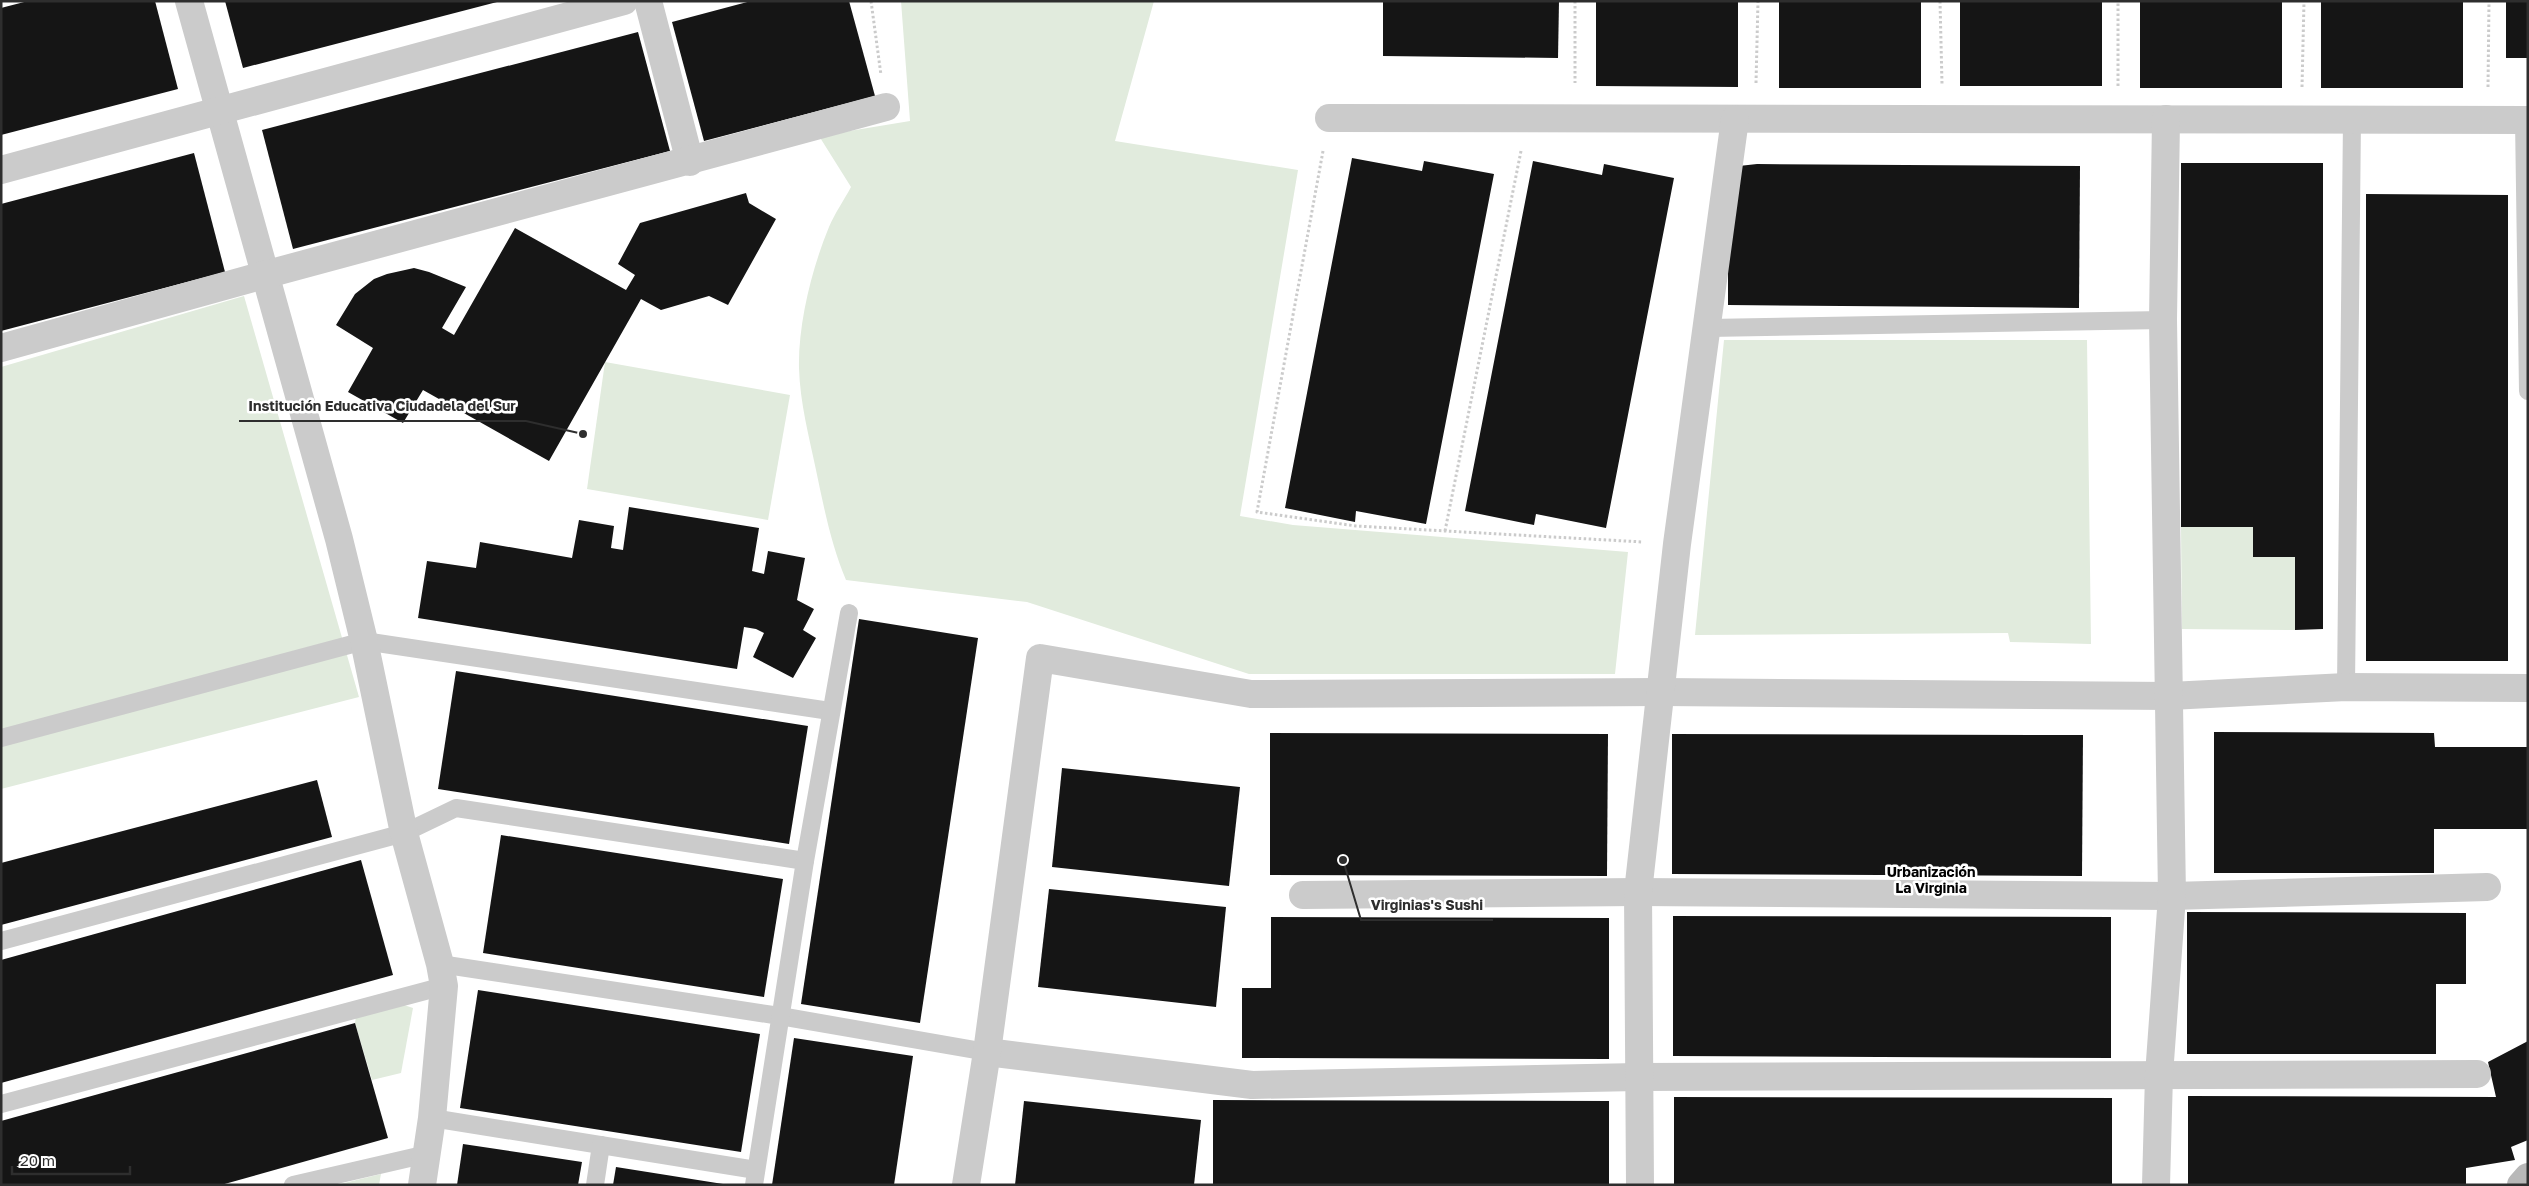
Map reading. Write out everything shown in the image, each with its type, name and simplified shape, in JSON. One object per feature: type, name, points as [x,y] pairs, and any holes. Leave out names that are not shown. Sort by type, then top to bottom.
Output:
[{"type":"street","points":[[189,1],[338,539],[364,641],[404,833],[442,975],[432,1118],[422,1185]]},
{"type":"street","points":[[1,170],[624,1]]},
{"type":"street","points":[[648,1],[690,162]]},
{"type":"street","points":[[1,348],[264,275],[690,162],[886,107]]},
{"type":"street","points":[[1329,118],[2526,120]]},
{"type":"street","points":[[1640,1185],[1638,892],[1662,692],[1677,544],[1708,328],[1746,119]]},
{"type":"street","points":[[2156,1185],[2159,1075],[2172,896],[2163,320],[2166,120]]},
{"type":"street","points":[[966,1185],[987,1052],[1040,658],[1251,694],[1662,692],[2170,696],[2346,687],[2528,688]]},
{"type":"street","points":[[1303,895],[1638,892],[2172,896],[2487,887]]},
{"type":"street","points":[[987,1052],[1252,1085],[1638,1077],[2477,1074]]},
{"type":"street","points":[[2521,1185],[2528,1177]]},
{"type":"lane","points":[[2346,687],[2352,120]]},
{"type":"lane","points":[[2526,120],[2528,392]]},
{"type":"lane","points":[[1708,328],[2163,320]]},
{"type":"lane","points":[[432,1118],[601,1145],[755,1177],[830,711],[849,614]]},
{"type":"lane","points":[[1,738],[364,641],[830,711]]},
{"type":"lane","points":[[1,941],[404,833],[456,808],[805,861]]},
{"type":"lane","points":[[1,1104],[442,975],[780,1016],[987,1052]]},
{"type":"lane","points":[[595,1185],[601,1145]]},
{"type":"lane","points":[[293,1185],[427,1154]]},
{"type":"path","points":[[870,1],[886,107]]},
{"type":"path","points":[[1574,1],[1575,119]]},
{"type":"path","points":[[1746,119],[1758,1]]},
{"type":"path","points":[[1940,1],[1943,119]]},
{"type":"path","points":[[2118,1],[2118,119]]},
{"type":"path","points":[[2302,120],[2304,1]]},
{"type":"path","points":[[2488,120],[2489,1]]},
{"type":"path","points":[[1329,118],[1257,512],[1356,526],[1536,534],[1677,544]]},
{"type":"path","points":[[1444,531],[1527,119]]},
{"type":"green space","points":[[901,1],[1154,1],[1115,141],[1298,170],[1240,516],[1293,525],[1628,552],[1615,674],[1249,674],[1027,602],[846,580],[836,553],[825,512],[805,419],[799,368],[801,333],[807,296],[817,260],[829,227],[851,187],[819,136],[910,121]]},
{"type":"green space","points":[[244,296],[359,697],[1,789],[1,367]]},
{"type":"green space","points":[[1724,340],[2087,340],[2091,644],[2010,642],[2008,633],[1695,635]]},
{"type":"green space","points":[[605,362],[790,395],[768,520],[587,489]]},
{"type":"green space","points":[[2181,527],[2253,527],[2253,557],[2295,557],[2295,630],[2182,629]]},
{"type":"green space","points":[[404,1005],[413,1008],[401,1073],[372,1080],[355,1023],[356,1016]]},
{"type":"green space","points":[[381,1174],[379,1185],[336,1185]]},
{"type":"building","points":[[28,1],[155,1],[178,89],[1,135],[1,8]]},
{"type":"building","points":[[225,1],[497,1],[497,2],[243,68]]},
{"type":"building","points":[[751,1],[849,1],[875,96],[704,141],[672,22]]},
{"type":"building","points":[[1383,1],[1559,1],[1558,58],[1383,56]]},
{"type":"building","points":[[1596,1],[1738,1],[1738,87],[1596,86]]},
{"type":"building","points":[[1779,1],[1921,1],[1921,88],[1779,88]]},
{"type":"building","points":[[1960,1],[2102,1],[2102,86],[1960,86]]},
{"type":"building","points":[[2140,1],[2282,1],[2282,88],[2140,88]]},
{"type":"building","points":[[2321,1],[2463,1],[2463,88],[2321,88]]},
{"type":"building","points":[[2506,1],[2528,1],[2528,58],[2506,58]]},
{"type":"building","points":[[638,32],[670,151],[293,249],[262,130]]},
{"type":"building","points":[[194,153],[225,272],[1,331],[1,204]]},
{"type":"building","points":[[1352,158],[1422,171],[1424,161],[1494,174],[1426,524],[1356,511],[1355,522],[1285,508]]},
{"type":"building","points":[[1533,161],[1602,175],[1604,164],[1674,178],[1606,528],[1536,514],[1534,525],[1465,511]]},
{"type":"building","points":[[2181,163],[2323,163],[2323,629],[2295,630],[2295,557],[2253,557],[2253,527],[2181,527]]},
{"type":"building","points":[[1757,164],[2080,166],[2079,308],[1728,305],[1728,234],[1739,166]]},
{"type":"building","points":[[746,193],[749,203],[776,219],[728,305],[709,296],[661,310],[641,299],[549,461],[423,390],[403,423],[348,392],[373,348],[336,325],[355,294],[374,279],[414,268],[466,287],[442,328],[454,335],[515,228],[626,290],[635,275],[618,264],[640,223]]},
{"type":"building","points":[[2366,194],[2508,195],[2508,661],[2366,661]]},
{"type":"building","points":[[629,507],[759,528],[752,571],[764,574],[768,551],[805,558],[797,600],[814,609],[803,630],[816,638],[793,678],[753,657],[764,633],[756,629],[744,627],[737,669],[418,618],[427,561],[476,568],[480,542],[572,558],[579,520],[614,526],[611,548],[623,550]]},
{"type":"building","points":[[859,619],[978,638],[920,1023],[801,1004]]},
{"type":"building","points":[[456,671],[808,726],[789,844],[438,789]]},
{"type":"building","points":[[2214,732],[2434,733],[2435,747],[2528,747],[2528,829],[2434,829],[2434,873],[2214,873]]},
{"type":"building","points":[[1270,733],[1608,734],[1607,876],[1270,875]]},
{"type":"building","points":[[1672,734],[2083,735],[2082,876],[1672,874]]},
{"type":"building","points":[[1062,768],[1240,787],[1229,886],[1052,867]]},
{"type":"building","points":[[317,780],[332,837],[1,925],[1,863]]},
{"type":"building","points":[[501,835],[783,879],[764,997],[483,953]]},
{"type":"building","points":[[361,860],[393,975],[1,1083],[1,960]]},
{"type":"building","points":[[1049,889],[1226,907],[1216,1007],[1038,987]]},
{"type":"building","points":[[2187,912],[2466,913],[2466,984],[2436,984],[2436,1054],[2187,1054]]},
{"type":"building","points":[[1673,916],[2111,917],[2111,1058],[1673,1056]]},
{"type":"building","points":[[1271,917],[1609,918],[1609,1059],[1242,1058],[1242,988],[1271,988]]},
{"type":"building","points":[[478,990],[760,1034],[741,1152],[460,1108]]},
{"type":"building","points":[[355,1023],[388,1138],[221,1185],[1,1185],[1,1121]]},
{"type":"building","points":[[794,1038],[913,1056],[894,1185],[772,1185]]},
{"type":"building","points":[[2528,1041],[2528,1140],[2511,1147],[2515,1160],[2466,1168],[2466,1185],[2188,1185],[2188,1096],[2496,1097],[2488,1062]]},
{"type":"building","points":[[1674,1097],[2112,1098],[2112,1185],[1674,1185]]},
{"type":"building","points":[[1213,1100],[1609,1101],[1609,1185],[1213,1185]]},
{"type":"building","points":[[1024,1101],[1201,1120],[1194,1185],[1015,1185]]},
{"type":"building","points":[[463,1144],[582,1162],[578,1185],[457,1185]]},
{"type":"building","points":[[616,1167],[723,1184],[613,1185]]},
{"type":"place","name":"Institución Educativa Ciudadela del Sur","points":[[583,434]]},
{"type":"place","name":"Virginias's Sushi","points":[[1343,860]]},
{"type":"district","name":"Urbanización La Virginia","points":[[1931,880]]}]
